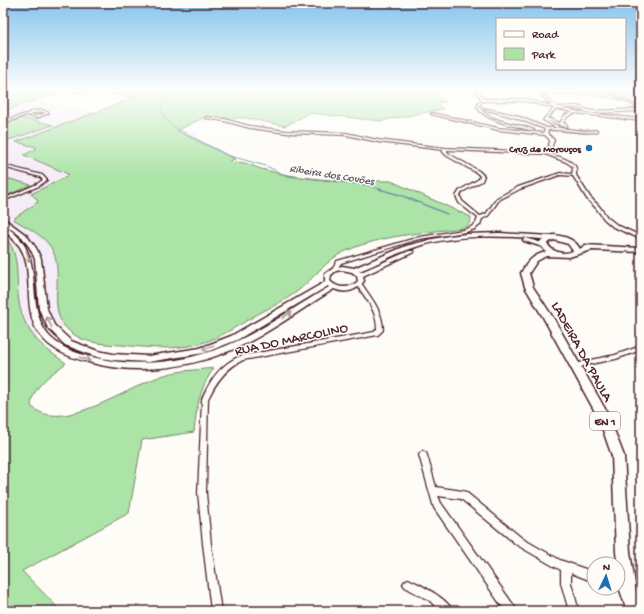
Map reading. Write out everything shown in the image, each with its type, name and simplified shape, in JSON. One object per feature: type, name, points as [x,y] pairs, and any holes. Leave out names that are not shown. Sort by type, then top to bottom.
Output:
[{"type":"main road","points":[[550,238],[559,239],[590,248],[641,250]]},
{"type":"main road","name":"LADEIRA DA PAULA","points":[[550,238],[544,241],[543,249],[531,261],[525,273],[529,287],[549,319],[604,418],[618,456],[623,556]]},
{"type":"main road","points":[[572,244],[576,247],[576,251]]},
{"type":"main road","points":[[543,249],[558,254],[568,255],[576,251],[590,248]]},
{"type":"main road","name":"LADEIRA DA PAULA","points":[[626,594],[634,611]]},
{"type":"street","points":[[3,122],[14,119]]},
{"type":"street","points":[[212,119],[224,120],[250,127],[286,132],[346,134],[378,141],[446,149],[544,153],[549,149],[552,140],[545,134],[495,119]]},
{"type":"street","points":[[451,119],[498,130],[545,134]]},
{"type":"street","points":[[521,119],[547,129],[557,128],[587,132],[596,131]]},
{"type":"street","points":[[545,119],[546,122],[557,128]]},
{"type":"street","points":[[545,119],[566,126],[561,123],[564,119]]},
{"type":"street","points":[[629,119],[641,120]]},
{"type":"street","points":[[545,134],[547,129]]},
{"type":"street","points":[[446,149],[445,152],[448,155],[478,172],[482,176],[481,180],[461,191],[458,196],[460,202],[480,218]]},
{"type":"street","points":[[537,149],[574,165],[574,175],[588,198],[598,206],[605,218],[615,226],[641,238]]},
{"type":"street","points":[[3,166],[41,176],[45,180],[38,185],[5,200]]},
{"type":"street","points":[[344,260],[350,269],[360,275],[361,281],[352,288],[342,289],[331,285],[326,278],[338,264],[344,260],[419,238],[464,231],[473,228],[478,224],[480,218],[487,215],[498,199],[519,188],[560,174],[574,175]]},
{"type":"street","points":[[3,220],[24,236],[33,248],[38,259],[43,309],[51,326],[68,343],[97,354],[114,357],[148,359],[201,351],[234,338],[331,285]]},
{"type":"street","points":[[3,227],[16,238],[26,250],[30,262],[33,312],[41,330],[47,338],[59,348],[74,355],[108,364],[145,366],[178,362],[202,357],[239,344],[331,285]]},
{"type":"street","points":[[334,270],[350,269],[397,251],[437,240],[480,235],[550,238]]},
{"type":"street","points":[[360,275],[402,255],[439,244],[483,238],[506,238],[528,240],[543,249]]},
{"type":"street","points":[[359,284],[365,294]]},
{"type":"street","points":[[352,288],[365,294]]},
{"type":"street","name":"RUA DO MARCOLINO","points":[[216,611],[202,493],[205,399],[210,386],[226,367],[242,358],[376,334],[380,330],[381,325],[373,303],[365,294]]},
{"type":"street","points":[[576,367],[586,363],[616,357],[641,348]]},
{"type":"street","points":[[423,455],[437,505],[510,611]]},
{"type":"street","points":[[433,490],[463,495],[520,542],[558,564],[586,574]]},
{"type":"street","points":[[566,567],[566,583],[574,611]]},
{"type":"street","points":[[408,584],[433,598],[448,611]]},
{"type":"shaded area","points":[[3,119],[125,119],[201,134],[73,197],[160,291],[3,350]]},
{"type":"green space","points":[[21,119],[26,119],[53,125],[3,142],[3,125]]},
{"type":"green space","points":[[79,119],[201,119],[177,131],[235,159],[230,161],[233,163],[241,162],[265,170],[304,177],[373,184],[372,181],[391,181],[471,217],[469,223],[462,228],[388,238],[374,241],[346,251],[332,259],[302,288],[291,296],[228,332],[208,341],[187,346],[165,348],[104,344],[81,339],[66,328],[60,318],[57,308],[57,274],[53,251],[41,236],[13,219],[38,202],[31,194],[66,177],[68,174],[24,155],[36,149],[36,147],[16,142]]},
{"type":"green space","points":[[249,119],[299,119],[285,126]]},
{"type":"green space","points":[[359,119],[392,119],[380,121]]},
{"type":"green space","points":[[3,177],[31,185],[3,197]]},
{"type":"green space","points":[[3,235],[14,252],[19,301],[24,320],[38,341],[66,363],[39,386],[32,399],[31,406],[45,414],[61,415],[79,412],[99,405],[168,374],[214,368],[202,391],[196,414],[194,432],[142,440],[129,513],[22,571],[61,611],[3,611]]},
{"type":"waterway","name":"Ribeira dos Covões","points":[[165,119],[172,126],[227,155],[266,166],[287,176],[367,185],[379,189]]},
{"type":"waterway","name":"Ribeira dos Covões","points":[[379,189],[403,196],[447,214]]},
{"type":"place","name":"Cruz de Morouços","points":[[589,148]]}]
